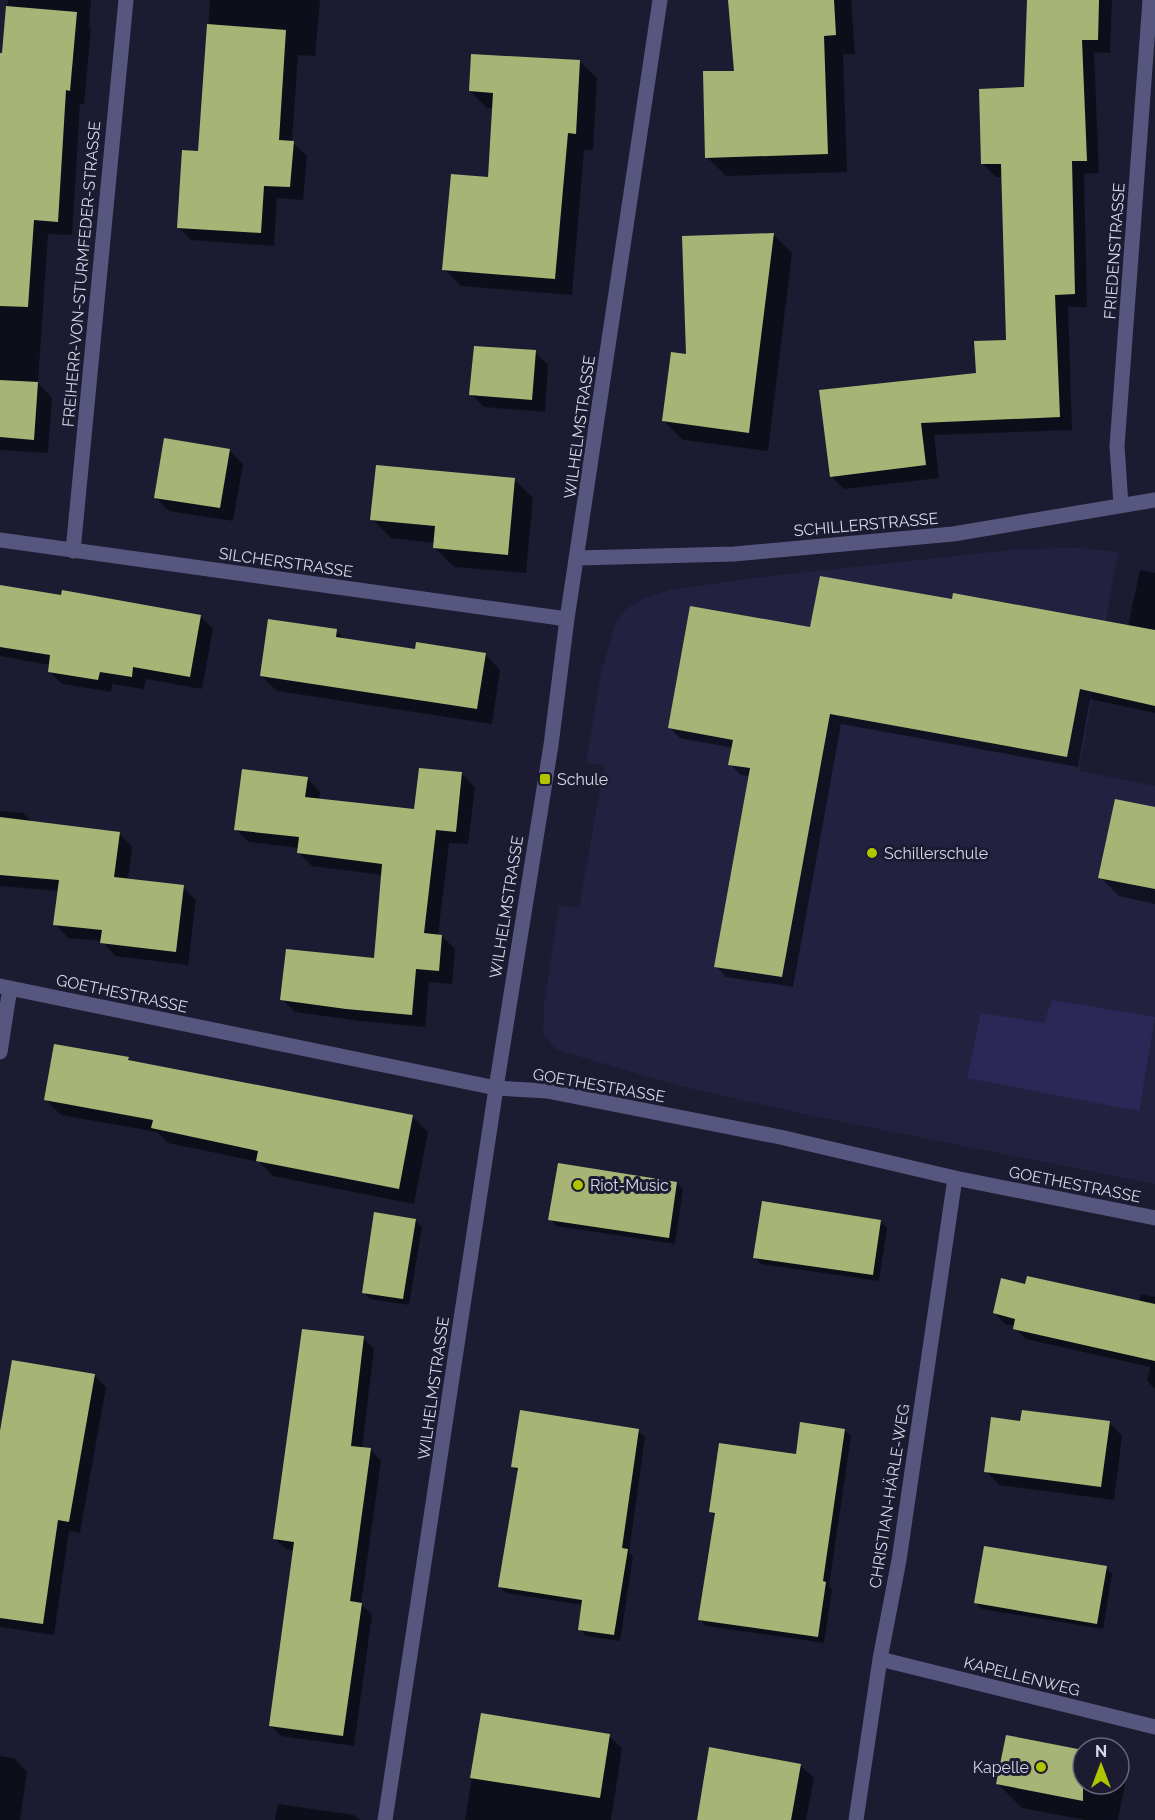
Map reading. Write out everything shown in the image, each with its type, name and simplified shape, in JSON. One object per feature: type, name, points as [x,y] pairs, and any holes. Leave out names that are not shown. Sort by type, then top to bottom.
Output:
[{"type":"street","name":"FREIHERR-VON-STURMFEDER-STRASSE","points":[[73,551],[126,0]]},
{"type":"street","name":"WILHELMSTRASSE","points":[[385,1820],[496,1088],[551,745],[567,619],[578,558],[660,0]]},
{"type":"street","name":"FRIEDENSTRASSE","points":[[1121,505],[1117,446],[1150,0]]},
{"type":"street","name":"SCHILLERSTRASSE","points":[[578,558],[734,554],[953,534],[1155,500]]},
{"type":"street","name":"SILCHERSTRASSE","points":[[0,540],[567,619]]},
{"type":"street","name":"GOETHESTRASSE","points":[[5,987],[496,1088],[547,1091],[780,1137],[955,1178],[1155,1218]]},
{"type":"street","points":[[0,1053],[5,987]]},
{"type":"street","name":"CHRISTIAN-HÄRLE-WEG","points":[[856,1820],[880,1659],[899,1560],[955,1178]]},
{"type":"street","name":"KAPELLENWEG","points":[[880,1659],[1155,1727]]},
{"type":"shaded area","name":"Schillerschule","points":[[1079,548],[1118,552],[1079,771],[1155,786],[1155,1184],[809,1115],[680,1086],[557,1050],[543,1035],[544,1006],[559,905],[579,908],[604,766],[586,763],[601,673],[615,625],[626,609],[644,598],[670,590],[761,577],[1020,549]]},
{"type":"shaded area","points":[[1052,1000],[1155,1017],[1139,1111],[967,1078],[981,1013],[1044,1023]]},
{"type":"building","points":[[728,0],[834,0],[836,35],[824,36],[828,154],[705,158],[703,71],[734,71]]},
{"type":"building","points":[[1027,0],[1099,0],[1098,40],[1082,40],[1087,161],[1072,161],[1075,294],[1055,295],[1060,417],[921,423],[926,465],[830,477],[819,390],[976,373],[974,341],[1006,340],[1001,164],[981,164],[979,89],[1024,87]]},
{"type":"building","points":[[6,6],[77,12],[70,91],[66,90],[58,222],[34,220],[28,307],[0,306],[0,53],[2,53]]},
{"type":"building","points":[[207,24],[286,30],[279,140],[294,141],[290,187],[264,186],[261,233],[177,228],[182,150],[198,151]]},
{"type":"building","points":[[471,54],[580,60],[576,134],[568,133],[555,279],[442,270],[451,174],[488,177],[493,93],[469,91]]},
{"type":"building","points":[[774,233],[749,433],[662,421],[671,352],[686,354],[682,236]]},
{"type":"building","points":[[474,346],[536,350],[532,400],[469,395]]},
{"type":"building","points":[[0,380],[38,382],[34,440],[0,437]]},
{"type":"building","points":[[164,438],[230,449],[220,508],[154,498]]},
{"type":"building","points":[[376,465],[515,478],[508,555],[433,548],[435,526],[370,520]]},
{"type":"building","points":[[820,576],[952,599],[953,593],[1155,630],[1155,706],[1080,689],[1067,757],[830,714],[782,977],[714,967],[750,768],[728,765],[733,740],[668,728],[690,606],[810,627]]},
{"type":"building","points":[[0,585],[61,595],[62,590],[201,615],[190,677],[133,667],[132,677],[100,672],[98,680],[48,672],[50,655],[0,647]]},
{"type":"building","points":[[268,619],[337,629],[336,637],[415,649],[416,642],[486,653],[477,709],[260,676]]},
{"type":"building","points":[[419,768],[462,772],[456,832],[436,830],[424,933],[442,935],[439,971],[416,969],[412,1015],[280,1000],[286,949],[374,958],[382,864],[297,853],[299,837],[234,830],[242,769],[308,777],[305,797],[414,809]]},
{"type":"building","points":[[1115,799],[1155,807],[1155,889],[1098,878]]},
{"type":"building","points":[[0,817],[120,832],[114,877],[184,885],[176,952],[100,943],[102,930],[53,925],[59,880],[0,875]]},
{"type":"building","points":[[54,1044],[413,1115],[399,1189],[256,1161],[258,1151],[151,1128],[153,1120],[44,1100]]},
{"type":"building","points":[[558,1163],[677,1182],[669,1238],[548,1220]]},
{"type":"building","points":[[762,1201],[881,1220],[873,1275],[753,1258]]},
{"type":"building","points":[[374,1212],[416,1219],[403,1299],[362,1293]]},
{"type":"building","points":[[1027,1276],[1155,1304],[1155,1361],[1013,1329],[1015,1319],[993,1313],[1001,1278],[1025,1284]]},
{"type":"building","points":[[302,1329],[364,1336],[351,1446],[371,1448],[350,1601],[362,1603],[343,1736],[269,1726],[294,1542],[273,1539]]},
{"type":"building","points":[[12,1360],[95,1374],[69,1522],[58,1520],[43,1624],[0,1618],[0,1431]]},
{"type":"building","points":[[520,1410],[639,1429],[622,1548],[628,1549],[614,1635],[578,1630],[582,1600],[498,1587],[518,1468],[511,1467]]},
{"type":"building","points":[[1022,1410],[1110,1421],[1101,1487],[984,1472],[991,1417],[1020,1421]]},
{"type":"building","points":[[800,1422],[845,1429],[823,1581],[826,1582],[818,1637],[698,1620],[715,1513],[709,1512],[719,1443],[796,1454]]},
{"type":"building","points":[[984,1546],[1107,1566],[1097,1624],[974,1603]]},
{"type":"building","points":[[481,1713],[610,1734],[600,1798],[470,1778]]},
{"type":"building","name":"Kapelle","points":[[1006,1735],[1071,1748],[1071,1796],[1083,1796],[1083,1801],[996,1784]]},
{"type":"building","points":[[709,1747],[801,1764],[791,1820],[697,1820]]},
{"type":"place","name":"Schule","points":[[545,779]]},
{"type":"place","name":"Schillerschule","points":[[872,853]]},
{"type":"place","name":"Riot-Music","points":[[578,1185]]},
{"type":"place","name":"Kapelle","points":[[1041,1767]]}]
